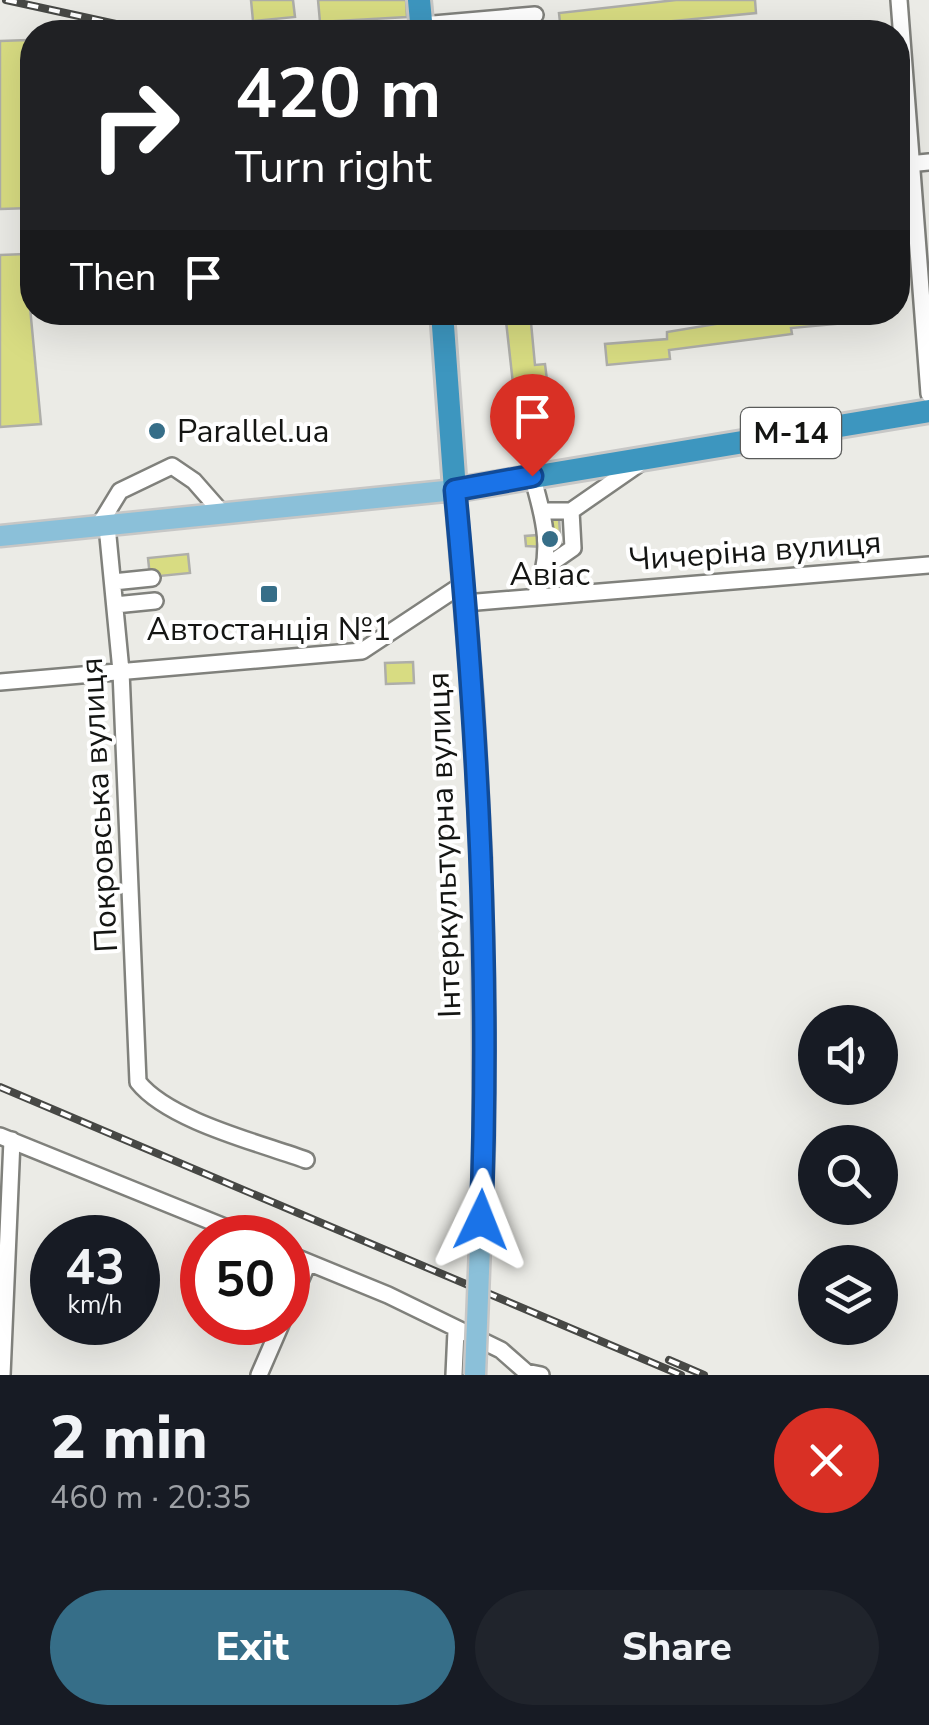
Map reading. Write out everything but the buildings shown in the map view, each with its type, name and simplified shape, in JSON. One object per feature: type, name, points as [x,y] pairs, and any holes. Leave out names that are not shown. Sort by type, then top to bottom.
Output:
[{"type":"highway","name":"Інтеркультурна вулиця","points":[[443,325],[455,490]]},
{"type":"highway","name":"М-14","points":[[455,490],[929,411]]},
{"type":"main road","points":[[0,536],[455,490]]},
{"type":"main road","name":"Інтеркультурна вулиця","points":[[455,490],[481,857],[484,1142],[475,1375]]},
{"type":"street","points":[[494,20],[534,15]]},
{"type":"street","points":[[910,220],[929,394]]},
{"type":"street","points":[[543,511],[571,511],[652,455]]},
{"type":"street","points":[[102,527],[120,491],[172,466],[194,480],[223,514]]},
{"type":"street","points":[[532,476],[543,511],[547,566],[535,596]]},
{"type":"street","points":[[547,566],[573,548],[571,511]]},
{"type":"street","name":"Покровська вулиця","points":[[102,527],[121,671],[138,1082],[165,1103],[212,1126],[306,1160]]},
{"type":"street","name":"Чичеріна вулиця","points":[[464,593],[535,596],[929,565]]},
{"type":"street","points":[[112,582],[152,578]]},
{"type":"street","points":[[0,682],[362,651],[464,593]]},
{"type":"street","points":[[115,605],[155,601]]},
{"type":"street","points":[[2,1375],[6,1138],[195,1215]]},
{"type":"street","points":[[310,1264],[388,1295],[501,1350],[526,1372],[541,1375]]},
{"type":"street","points":[[454,1375],[456,1330]]},
{"type":"street","points":[[258,1375],[272,1345]]},
{"type":"railway","points":[[6,0],[98,20]]},
{"type":"railway","points":[[0,1087],[681,1375]]},
{"type":"railway","points":[[669,1360],[704,1375]]},
{"type":"place","name":"Parallel.ua","points":[[157,431]]},
{"type":"place","name":"Авіас","points":[[550,539]]},
{"type":"place","name":"Автостанція №1","points":[[269,594]]},
{"type":"route","points":[[481,1220],[481,857],[474,702],[455,490],[532,476]]}]
